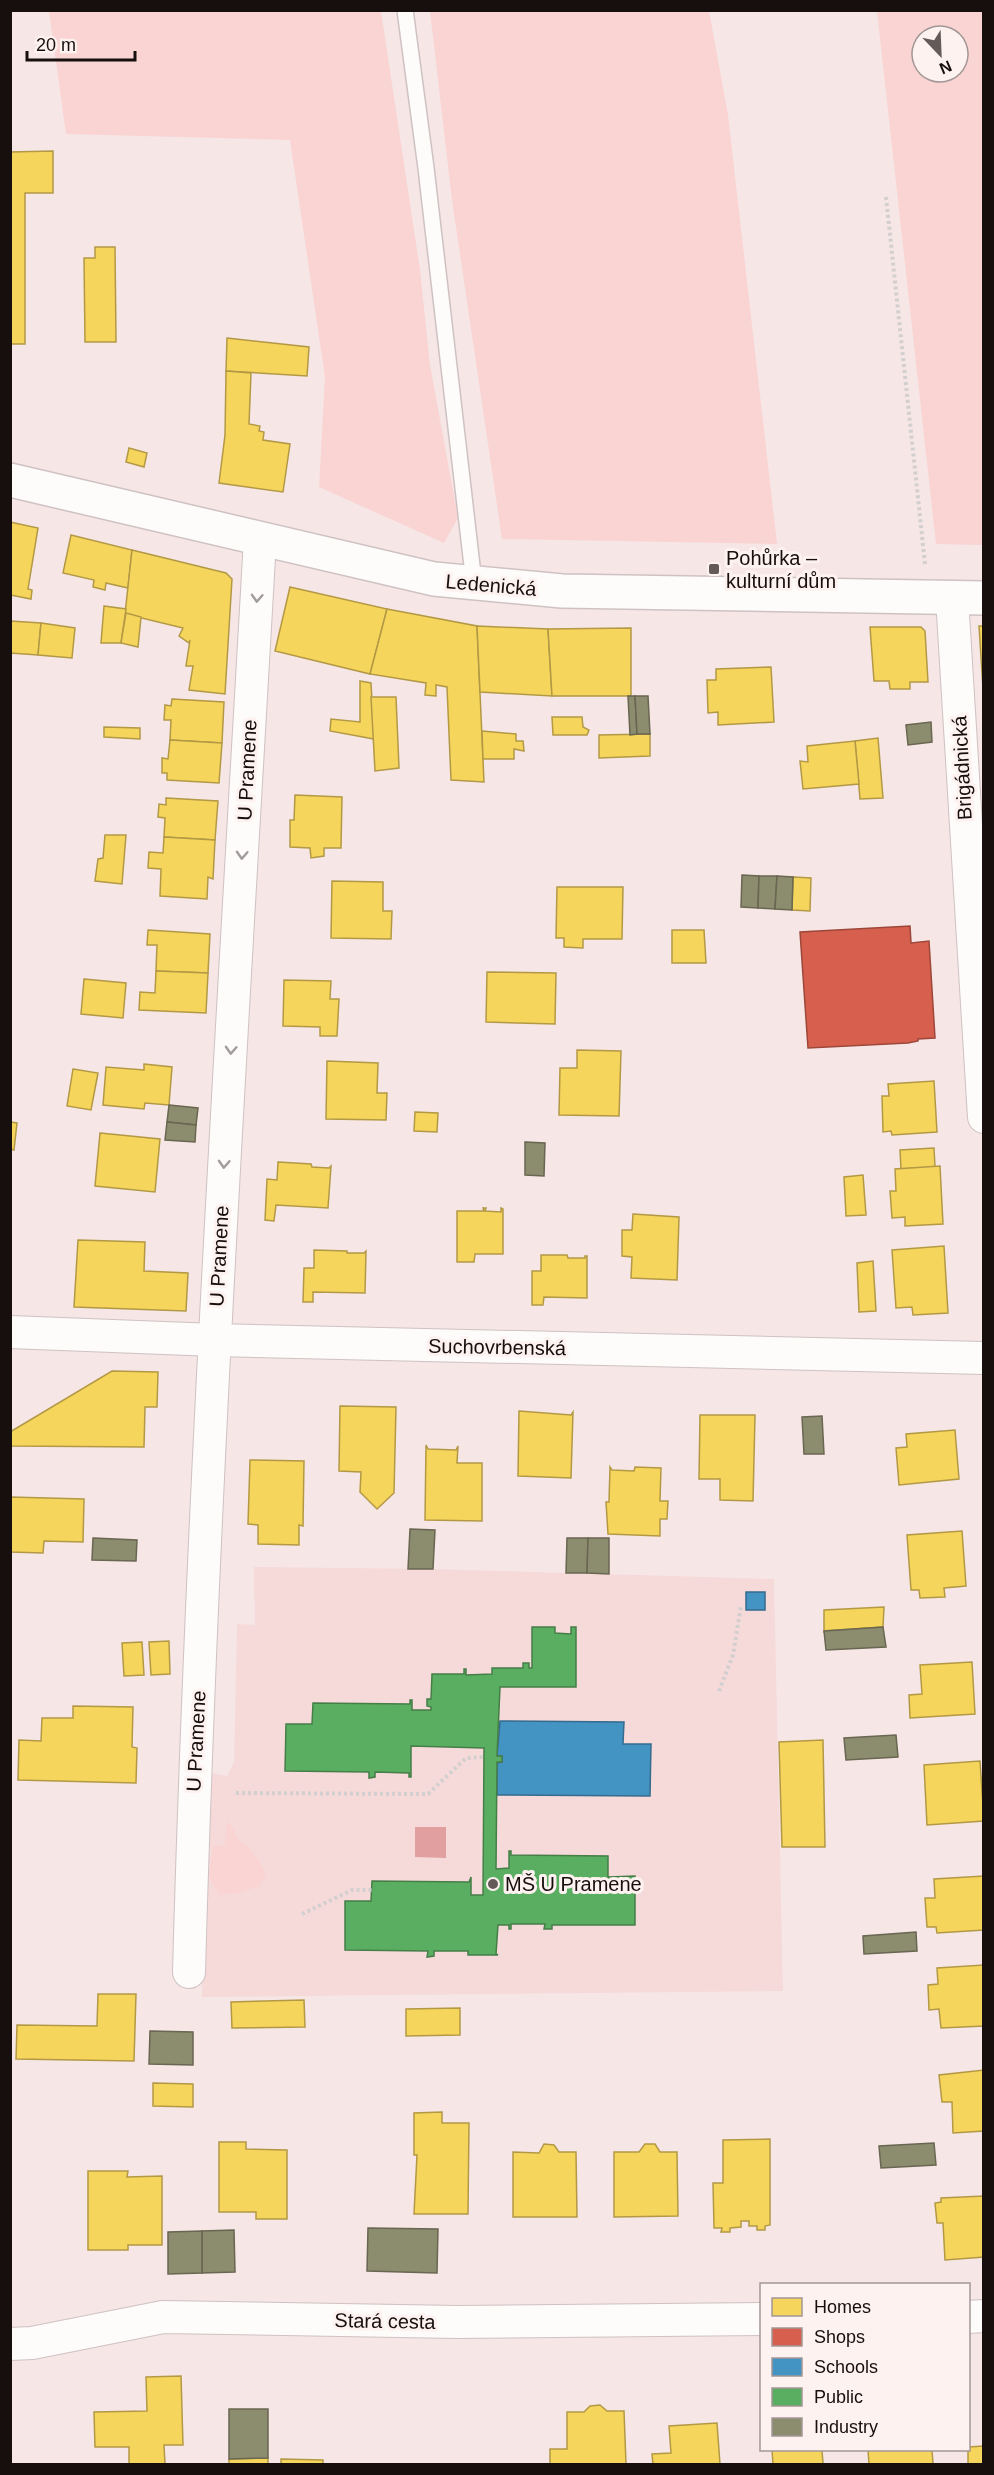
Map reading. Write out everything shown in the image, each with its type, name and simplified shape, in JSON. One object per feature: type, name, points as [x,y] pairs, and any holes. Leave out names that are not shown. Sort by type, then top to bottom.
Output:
[{"type":"main road","name":"Ledenická","points":[[10,480],[434,579],[562,591],[955,598]]},
{"type":"street","name":"U Pramene","points":[[189,1972],[193,1812],[215,1340],[260,539]]},
{"type":"street","name":"Brigádnická","points":[[955,598],[984,1117]]},
{"type":"street","name":"Suchovrbenská","points":[[10,1332],[215,1340],[984,1358]]},
{"type":"street","name":"Stará cesta","points":[[10,2344],[32,2343],[163,2317],[457,2322],[760,2319]]},
{"type":"lane","points":[[405,10],[426,168],[474,583]]},
{"type":"path","points":[[886,197],[955,598]]},
{"type":"path","points":[[718,1690],[734,1655],[741,1606]]},
{"type":"path","points":[[236,1793],[428,1794],[466,1758],[484,1757]]},
{"type":"path","points":[[302,1914],[352,1890],[372,1890]]},
{"type":"shaded area","points":[[49,11],[381,11],[420,270],[430,365],[458,518],[444,543],[319,487],[325,377],[290,140],[66,134]]},
{"type":"shaded area","points":[[430,11],[709,11],[728,115],[777,544],[502,539],[452,200]]},
{"type":"shaded area","points":[[877,11],[983,11],[983,545],[936,544]]},
{"type":"shaded area","name":"MŠ U Pramene","points":[[254,1567],[433,1569],[774,1579],[783,1991],[202,1997],[207,1772],[227,1776],[234,1762],[237,1624],[255,1625]]},
{"type":"shaded area","points":[[227,1821],[232,1826],[238,1840],[248,1846],[255,1855],[266,1875],[260,1886],[239,1893],[219,1895],[209,1877],[213,1846],[225,1846]]},
{"type":"shaded area","points":[[415,1827],[446,1827],[446,1858],[415,1857]]},
{"type":"building: Homes","points":[[53,151],[53,193],[25,193],[25,344],[10,344],[10,152]]},
{"type":"building: Homes","points":[[95,247],[115,247],[116,342],[85,342],[84,258],[95,258]]},
{"type":"building: Homes","points":[[227,338],[309,347],[307,376],[226,371]]},
{"type":"building: Homes","points":[[226,371],[251,373],[249,424],[260,426],[259,431],[264,432],[263,440],[290,444],[283,492],[219,483],[225,435]]},
{"type":"building: Homes","points":[[129,448],[147,453],[144,467],[126,462]]},
{"type":"building: Homes","points":[[10,522],[38,528],[28,589],[32,590],[31,599],[10,595]]},
{"type":"building: Homes","points":[[71,535],[132,550],[128,588],[106,583],[105,590],[93,587],[94,580],[63,573]]},
{"type":"building: Homes","points":[[132,550],[226,573],[232,579],[225,694],[189,690],[193,666],[186,666],[190,640],[189,643],[179,636],[183,628],[125,614]]},
{"type":"building: Homes","points":[[290,587],[387,609],[370,674],[275,651]]},
{"type":"building: Homes","points":[[104,606],[126,609],[121,643],[101,643]]},
{"type":"building: Homes","points":[[387,609],[477,626],[484,782],[451,780],[447,687],[436,685],[436,696],[425,695],[426,683],[370,674]]},
{"type":"building: Homes","points":[[126,613],[141,617],[138,647],[121,643]]},
{"type":"building: Homes","points":[[10,621],[41,623],[38,655],[10,653]]},
{"type":"building: Homes","points":[[41,623],[75,628],[72,658],[38,655]]},
{"type":"building: Homes","points":[[477,626],[548,629],[552,696],[480,692]]},
{"type":"building: Homes","points":[[979,626],[984,626],[984,688],[983,688]]},
{"type":"building: Homes","points":[[870,627],[921,627],[925,631],[928,682],[910,682],[910,689],[890,689],[889,681],[874,681]]},
{"type":"building: Homes","points":[[631,628],[631,696],[552,696],[548,629]]},
{"type":"building: Homes","points":[[771,667],[774,722],[718,725],[718,712],[708,713],[707,680],[716,680],[716,669]]},
{"type":"building: Homes","points":[[360,681],[371,683],[374,739],[330,731],[331,719],[360,722]]},
{"type":"building: Homes","points":[[371,697],[396,697],[399,768],[375,771]]},
{"type":"building: Homes","points":[[172,699],[224,702],[222,743],[170,740],[171,720],[164,720],[165,705],[171,706]]},
{"type":"building: Homes","points":[[552,717],[582,717],[583,727],[589,730],[587,735],[553,735]]},
{"type":"building: Homes","points":[[104,727],[140,728],[140,739],[104,737]]},
{"type":"building: Homes","points":[[482,731],[516,734],[516,741],[523,741],[524,751],[514,749],[514,759],[483,759]]},
{"type":"building: Homes","points":[[650,734],[650,756],[599,758],[599,735]]},
{"type":"building: Homes","points":[[878,738],[883,798],[860,799],[855,741]]},
{"type":"building: Homes","points":[[170,740],[222,743],[219,783],[167,780],[167,773],[162,773],[162,758],[168,759]]},
{"type":"building: Homes","points":[[855,741],[859,784],[803,789],[800,761],[808,762],[807,746]]},
{"type":"building: Homes","points":[[295,795],[342,797],[341,848],[324,848],[324,856],[311,858],[310,848],[290,847],[290,820],[294,820]]},
{"type":"building: Homes","points":[[166,798],[218,801],[215,840],[164,837],[165,818],[158,817],[159,804],[166,805]]},
{"type":"building: Homes","points":[[105,835],[126,835],[122,884],[95,881],[98,859],[103,858]]},
{"type":"building: Homes","points":[[164,837],[215,840],[213,879],[208,877],[207,899],[160,896],[161,869],[148,868],[149,852],[163,853]]},
{"type":"building: Homes","points":[[793,877],[811,878],[810,911],[792,910]]},
{"type":"building: Homes","points":[[332,881],[383,882],[383,911],[392,911],[391,939],[331,938]]},
{"type":"building: Homes","points":[[557,887],[623,887],[622,939],[583,939],[583,948],[564,947],[564,938],[556,938]]},
{"type":"building: Homes","points":[[148,930],[210,934],[208,973],[156,971],[157,945],[147,945]]},
{"type":"building: Homes","points":[[672,930],[704,930],[706,963],[672,963]]},
{"type":"building: Homes","points":[[156,971],[208,973],[206,1013],[139,1010],[140,992],[155,993]]},
{"type":"building: Homes","points":[[487,972],[556,973],[555,1024],[486,1022]]},
{"type":"building: Homes","points":[[84,979],[126,983],[123,1018],[81,1014]]},
{"type":"building: Homes","points":[[284,980],[331,981],[330,999],[339,999],[337,1036],[320,1036],[320,1027],[283,1026]]},
{"type":"building: Homes","points":[[577,1050],[621,1051],[619,1116],[559,1115],[560,1068],[577,1068]]},
{"type":"building: Homes","points":[[327,1061],[378,1063],[377,1093],[387,1093],[386,1120],[326,1119]]},
{"type":"building: Homes","points":[[144,1064],[172,1067],[169,1105],[145,1103],[144,1109],[103,1105],[106,1067],[144,1070]]},
{"type":"building: Homes","points":[[73,1069],[98,1073],[91,1110],[67,1106]]},
{"type":"building: Homes","points":[[934,1081],[937,1132],[892,1135],[891,1131],[883,1132],[882,1096],[889,1096],[888,1084]]},
{"type":"building: Homes","points":[[415,1112],[438,1113],[437,1132],[414,1131]]},
{"type":"building: Homes","points":[[10,1122],[17,1123],[14,1150],[10,1149]]},
{"type":"building: Homes","points":[[100,1133],[160,1139],[155,1192],[95,1186]]},
{"type":"building: Homes","points":[[934,1148],[935,1167],[901,1169],[900,1150]]},
{"type":"building: Homes","points":[[278,1162],[311,1164],[312,1167],[329,1168],[331,1166],[328,1208],[276,1205],[274,1221],[265,1220],[267,1179],[277,1180]]},
{"type":"building: Homes","points":[[940,1166],[943,1224],[905,1226],[905,1217],[892,1218],[890,1191],[896,1191],[895,1169]]},
{"type":"building: Homes","points":[[863,1175],[866,1215],[846,1216],[844,1177]]},
{"type":"building: Homes","points":[[483,1208],[486,1208],[485,1211],[501,1212],[501,1208],[503,1209],[503,1254],[475,1254],[474,1262],[457,1262],[457,1211],[484,1211]]},
{"type":"building: Homes","points":[[633,1214],[679,1217],[677,1280],[631,1278],[632,1257],[622,1256],[622,1230],[632,1230]]},
{"type":"building: Homes","points":[[78,1240],[145,1242],[144,1271],[188,1273],[186,1311],[74,1307]]},
{"type":"building: Homes","points":[[944,1246],[948,1313],[913,1315],[912,1307],[896,1308],[892,1250]]},
{"type":"building: Homes","points":[[314,1250],[347,1251],[347,1253],[366,1251],[365,1293],[313,1292],[313,1302],[303,1302],[304,1268],[314,1268]]},
{"type":"building: Homes","points":[[541,1255],[567,1255],[568,1258],[587,1256],[587,1298],[544,1297],[543,1305],[532,1305],[532,1271],[541,1271]]},
{"type":"building: Homes","points":[[873,1261],[876,1311],[859,1312],[857,1263]]},
{"type":"building: Homes","points":[[112,1371],[158,1372],[157,1407],[145,1407],[144,1447],[10,1446],[10,1432]]},
{"type":"building: Homes","points":[[340,1406],[396,1407],[394,1493],[377,1509],[360,1492],[361,1472],[339,1471]]},
{"type":"building: Homes","points":[[519,1411],[571,1415],[573,1412],[571,1478],[518,1476]]},
{"type":"building: Homes","points":[[700,1415],[755,1415],[753,1501],[720,1500],[720,1479],[699,1479]]},
{"type":"building: Homes","points":[[955,1430],[959,1479],[899,1485],[896,1448],[907,1447],[906,1434]]},
{"type":"building: Homes","points":[[426,1445],[428,1449],[456,1450],[458,1446],[457,1463],[482,1463],[482,1521],[425,1520]]},
{"type":"building: Homes","points":[[250,1460],[304,1461],[303,1526],[299,1525],[299,1545],[258,1544],[258,1525],[248,1524]]},
{"type":"building: Homes","points":[[610,1467],[612,1470],[634,1471],[635,1467],[661,1468],[660,1501],[668,1501],[667,1519],[660,1519],[660,1536],[608,1534],[606,1502],[609,1502]]},
{"type":"building: Homes","points":[[10,1497],[84,1499],[83,1542],[44,1541],[43,1553],[10,1552]]},
{"type":"building: Homes","points":[[962,1531],[966,1586],[944,1588],[945,1597],[920,1598],[919,1590],[911,1590],[907,1535]]},
{"type":"building: Homes","points":[[884,1607],[883,1627],[824,1631],[824,1610]]},
{"type":"building: Homes","points":[[169,1641],[170,1674],[151,1675],[149,1642]]},
{"type":"building: Homes","points":[[142,1642],[144,1675],[124,1676],[122,1643]]},
{"type":"building: Homes","points":[[972,1662],[975,1714],[910,1718],[909,1695],[922,1694],[920,1665]]},
{"type":"building: Homes","points":[[73,1706],[133,1707],[132,1747],[137,1748],[136,1783],[18,1780],[19,1740],[41,1741],[42,1718],[73,1718]]},
{"type":"building: Homes","points":[[823,1740],[825,1847],[782,1847],[779,1742]]},
{"type":"building: Homes","points":[[980,1761],[984,1821],[927,1825],[924,1765]]},
{"type":"building: Homes","points":[[984,1876],[984,1930],[937,1933],[936,1927],[927,1927],[925,1898],[935,1898],[934,1879]]},
{"type":"building: Homes","points":[[984,1965],[984,2026],[941,2028],[939,2009],[929,2010],[928,1985],[938,1984],[937,1968]]},
{"type":"building: Homes","points":[[98,1994],[136,1994],[134,2061],[16,2059],[17,2025],[97,2026]]},
{"type":"building: Homes","points":[[304,2000],[305,2027],[232,2028],[231,2002]]},
{"type":"building: Homes","points":[[460,2008],[460,2035],[406,2036],[406,2009]]},
{"type":"building: Homes","points":[[984,2070],[984,2131],[953,2133],[952,2102],[942,2102],[939,2075]]},
{"type":"building: Homes","points":[[153,2083],[193,2084],[193,2107],[153,2106]]},
{"type":"building: Homes","points":[[442,2112],[442,2123],[469,2123],[468,2214],[414,2214],[417,2155],[414,2155],[414,2113]]},
{"type":"building: Homes","points":[[770,2139],[770,2225],[765,2226],[765,2230],[757,2230],[757,2226],[749,2226],[749,2221],[741,2221],[741,2227],[730,2228],[730,2232],[721,2232],[722,2228],[714,2228],[713,2183],[723,2183],[723,2140]]},
{"type":"building: Homes","points":[[219,2142],[246,2142],[246,2149],[287,2150],[287,2219],[256,2219],[256,2212],[219,2212]]},
{"type":"building: Homes","points":[[544,2144],[554,2145],[559,2152],[576,2152],[577,2217],[513,2217],[513,2152],[539,2153]]},
{"type":"building: Homes","points":[[645,2144],[655,2144],[660,2152],[677,2152],[678,2216],[614,2217],[614,2152],[639,2152]]},
{"type":"building: Homes","points":[[88,2171],[128,2171],[127,2177],[162,2176],[162,2245],[128,2245],[128,2250],[88,2250]]},
{"type":"building: Homes","points":[[984,2196],[984,2257],[945,2260],[943,2223],[937,2223],[935,2203],[941,2202],[941,2198]]},
{"type":"building: Homes","points":[[181,2376],[183,2445],[164,2445],[165,2464],[129,2464],[129,2447],[95,2447],[94,2412],[147,2411],[146,2377]]},
{"type":"building: Homes","points":[[600,2405],[607,2411],[624,2411],[626,2464],[550,2464],[550,2449],[567,2449],[567,2412],[584,2412],[590,2406]]},
{"type":"building: Homes","points":[[717,2423],[720,2464],[653,2464],[652,2454],[671,2453],[669,2426]]},
{"type":"building: Homes","points":[[984,2446],[984,2464],[968,2464],[970,2447]]},
{"type":"building: Homes","points":[[772,2451],[822,2451],[823,2464],[773,2464]]},
{"type":"building: Homes","points":[[868,2451],[932,2451],[933,2464],[869,2464]]},
{"type":"building: Homes","points":[[268,2458],[268,2464],[229,2464],[229,2459]]},
{"type":"building: Homes","points":[[281,2459],[323,2460],[323,2464],[281,2464]]},
{"type":"building: Shops","points":[[910,926],[911,943],[929,941],[935,1038],[918,1039],[918,1041],[908,1043],[808,1048],[800,932]]},
{"type":"building: Schools","points":[[746,1592],[765,1592],[765,1610],[746,1610]]},
{"type":"building: Schools","points":[[500,1721],[624,1722],[623,1744],[651,1744],[650,1796],[497,1795],[497,1763],[502,1762],[502,1756],[497,1756]]},
{"type":"building: Public","points":[[532,1627],[555,1627],[555,1633],[571,1634],[571,1627],[576,1627],[576,1687],[500,1687],[497,1756],[502,1756],[502,1762],[497,1762],[496,1869],[509,1868],[509,1851],[511,1855],[608,1856],[608,1877],[635,1876],[635,1925],[552,1925],[552,1929],[544,1929],[545,1924],[511,1924],[511,1929],[509,1929],[509,1925],[498,1925],[496,1954],[498,1955],[468,1955],[468,1951],[434,1951],[434,1956],[427,1957],[428,1951],[345,1950],[345,1901],[371,1901],[372,1881],[469,1882],[471,1877],[471,1895],[483,1895],[484,1748],[411,1746],[411,1777],[409,1773],[375,1772],[375,1777],[369,1778],[369,1772],[285,1771],[286,1724],[312,1724],[313,1703],[410,1704],[412,1700],[412,1710],[431,1710],[431,1707],[427,1706],[427,1699],[431,1699],[432,1674],[464,1674],[464,1669],[466,1669],[466,1675],[492,1674],[492,1668],[523,1668],[523,1663],[529,1663],[529,1668],[532,1668]]},
{"type":"building: Industry","points":[[628,696],[635,696],[637,734],[630,735]]},
{"type":"building: Industry","points":[[635,696],[648,696],[650,734],[637,734]]},
{"type":"building: Industry","points":[[931,722],[932,742],[908,745],[906,725]]},
{"type":"building: Industry","points":[[742,875],[759,876],[758,908],[741,907]]},
{"type":"building: Industry","points":[[759,876],[777,876],[775,909],[758,908]]},
{"type":"building: Industry","points":[[777,876],[793,877],[792,910],[775,909]]},
{"type":"building: Industry","points":[[169,1105],[198,1108],[196,1125],[167,1122]]},
{"type":"building: Industry","points":[[167,1122],[196,1125],[195,1142],[165,1140]]},
{"type":"building: Industry","points":[[525,1142],[545,1143],[544,1176],[525,1175]]},
{"type":"building: Industry","points":[[822,1416],[824,1454],[804,1454],[802,1417]]},
{"type":"building: Industry","points":[[410,1529],[435,1530],[433,1569],[408,1569]]},
{"type":"building: Industry","points":[[93,1538],[137,1540],[136,1561],[92,1560]]},
{"type":"building: Industry","points":[[567,1538],[588,1538],[587,1573],[566,1573]]},
{"type":"building: Industry","points":[[588,1538],[609,1538],[609,1574],[587,1573]]},
{"type":"building: Industry","points":[[883,1627],[886,1647],[826,1650],[824,1631]]},
{"type":"building: Industry","points":[[896,1735],[898,1757],[846,1760],[844,1738]]},
{"type":"building: Industry","points":[[916,1932],[917,1951],[864,1954],[863,1936]]},
{"type":"building: Industry","points":[[150,2031],[193,2032],[193,2065],[149,2064]]},
{"type":"building: Industry","points":[[934,2143],[936,2165],[881,2168],[879,2146]]},
{"type":"building: Industry","points":[[368,2228],[438,2229],[437,2273],[367,2271]]},
{"type":"building: Industry","points":[[234,2230],[235,2272],[202,2273],[202,2231]]},
{"type":"building: Industry","points":[[202,2231],[202,2273],[168,2274],[168,2232]]},
{"type":"building: Industry","points":[[229,2409],[268,2409],[268,2458],[229,2459]]},
{"type":"place","name":"Pohůrka – kulturní dům","points":[[714,569]]},
{"type":"place","name":"MŠ U Pramene","points":[[493,1884]]}]
